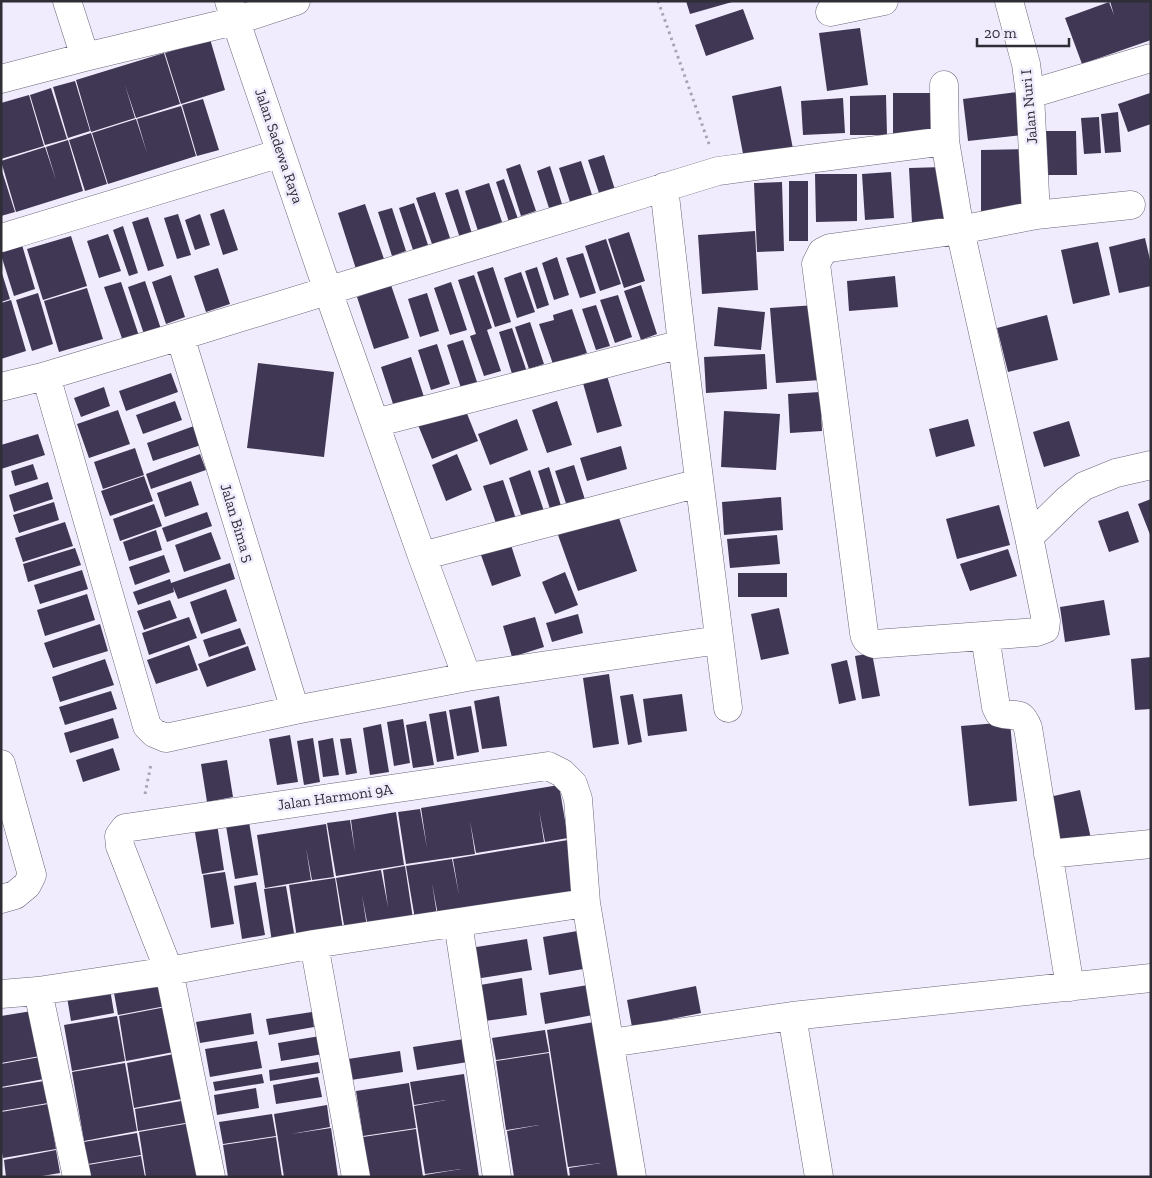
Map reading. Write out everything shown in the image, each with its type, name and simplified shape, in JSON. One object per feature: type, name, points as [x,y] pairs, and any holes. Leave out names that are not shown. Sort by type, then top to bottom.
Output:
[{"type":"street","points":[[67,1],[85,57]]},
{"type":"street","points":[[1,79],[85,57],[232,11],[296,1]]},
{"type":"street","points":[[830,12],[884,1]]},
{"type":"street","name":"Jalan Nuri I","points":[[1009,1],[1026,64],[1030,94],[1036,214]]},
{"type":"street","name":"Jalan Sadewa Raya","points":[[232,11],[328,291],[467,677]]},
{"type":"street","points":[[1030,94],[1151,58]]},
{"type":"street","points":[[944,85],[945,141],[960,230],[1029,537],[1046,621],[1045,629],[1038,632],[875,644],[866,640],[816,264],[822,252],[830,248],[960,230],[1036,214],[1131,205]]},
{"type":"street","points":[[1,387],[46,376],[180,336],[718,171],[945,141]]},
{"type":"street","points":[[1,238],[281,153]]},
{"type":"street","points":[[664,187],[728,708]]},
{"type":"street","name":"Jalan Bima 5","points":[[180,336],[295,710]]},
{"type":"street","points":[[375,423],[682,344]]},
{"type":"street","points":[[46,376],[147,726],[154,733],[166,738],[295,710],[467,677],[719,640]]},
{"type":"street","points":[[1029,537],[1084,486],[1116,473],[1151,465]]},
{"type":"street","points":[[422,556],[699,483]]},
{"type":"street","points":[[985,636],[996,706],[999,713],[1018,714],[1025,720],[1028,728],[1070,988]]},
{"type":"street","points":[[1,764],[32,875],[27,885],[15,895],[1,899]]},
{"type":"street","name":"Jalan Harmoni 9A","points":[[126,828],[548,766],[562,773],[573,784],[578,799],[586,903],[632,1177]]},
{"type":"street","points":[[126,828],[119,836],[120,846],[169,971],[211,1177]]},
{"type":"street","points":[[1048,854],[1151,844]]},
{"type":"street","points":[[1,994],[38,991],[169,971],[314,944],[586,903]]},
{"type":"street","points":[[458,923],[497,1177]]},
{"type":"street","points":[[314,944],[356,1177]]},
{"type":"street","points":[[617,1042],[792,1016],[1151,978]]},
{"type":"street","points":[[38,991],[77,1177]]},
{"type":"street","points":[[792,1016],[819,1177]]},
{"type":"path","points":[[658,1],[718,171]]},
{"type":"path","points":[[126,828],[145,795],[153,753],[154,733]]},
{"type":"building","points":[[686,1],[732,1],[732,2],[690,14]]},
{"type":"building","points":[[1110,1],[1151,1],[1151,40],[1082,64],[1065,18],[1109,2],[1114,15]]},
{"type":"building","points":[[743,9],[754,39],[706,56],[695,25]]},
{"type":"building","points":[[860,28],[868,85],[827,91],[819,33]]},
{"type":"building","points":[[210,39],[225,90],[181,104],[165,53]]},
{"type":"building","points":[[164,53],[180,104],[136,118],[125,85],[135,118],[91,132],[76,80]]},
{"type":"building","points":[[75,81],[90,131],[68,138],[53,87]]},
{"type":"building","points":[[781,86],[793,149],[744,159],[732,96]]},
{"type":"building","points":[[51,88],[67,139],[45,145],[30,95]]},
{"type":"building","points":[[1017,92],[1022,135],[968,141],[963,99]]},
{"type":"building","points":[[893,93],[931,93],[931,137],[893,137]]},
{"type":"building","points":[[1150,93],[1151,124],[1128,132],[1118,104]]},
{"type":"building","points":[[29,95],[44,146],[1,159],[1,103]]},
{"type":"building","points":[[886,95],[887,135],[850,135],[850,96]]},
{"type":"building","points":[[843,98],[845,133],[803,135],[801,101]]},
{"type":"building","points":[[203,99],[219,150],[197,156],[182,105]]},
{"type":"building","points":[[181,106],[196,156],[108,184],[92,133],[136,119],[147,153],[137,119]]},
{"type":"building","points":[[1118,112],[1121,152],[1105,153],[1101,114]]},
{"type":"building","points":[[1099,117],[1101,153],[1084,154],[1081,118]]},
{"type":"building","points":[[1045,131],[1076,131],[1077,175],[1045,175]]},
{"type":"building","points":[[91,133],[107,184],[85,191],[69,140]]},
{"type":"building","points":[[68,140],[83,191],[16,212],[1,161],[45,147],[56,180],[46,147]]},
{"type":"building","points":[[1029,149],[1029,210],[981,211],[981,150]]},
{"type":"building","points":[[604,155],[616,193],[601,199],[588,160]]},
{"type":"building","points":[[581,161],[593,198],[571,205],[559,168]]},
{"type":"building","points":[[520,164],[536,211],[521,216],[506,169]]},
{"type":"building","points":[[550,166],[562,204],[549,208],[537,171]]},
{"type":"building","points":[[944,167],[947,221],[912,223],[909,168]]},
{"type":"building","points":[[1,168],[15,212],[1,216]]},
{"type":"building","points":[[891,172],[894,218],[865,220],[862,174]]},
{"type":"building","points":[[815,174],[857,174],[857,221],[816,222]]},
{"type":"building","points":[[504,179],[518,219],[509,222],[496,182]]},
{"type":"building","points":[[789,181],[808,181],[808,241],[789,241]]},
{"type":"building","points":[[782,182],[784,251],[757,252],[754,183]]},
{"type":"building","points":[[489,183],[502,222],[478,231],[465,191]]},
{"type":"building","points":[[458,189],[473,237],[461,241],[445,193]]},
{"type":"building","points":[[435,192],[450,238],[432,244],[416,198]]},
{"type":"building","points":[[414,203],[428,245],[413,250],[399,208]]},
{"type":"building","points":[[365,204],[384,259],[356,269],[338,213]]},
{"type":"building","points":[[392,208],[406,251],[392,256],[378,212]]},
{"type":"building","points":[[224,209],[238,250],[223,255],[210,214]]},
{"type":"building","points":[[178,214],[191,255],[177,259],[164,218]]},
{"type":"building","points":[[200,214],[210,245],[195,250],[185,220]]},
{"type":"building","points":[[148,217],[164,266],[148,271],[132,222]]},
{"type":"building","points":[[123,226],[138,273],[129,276],[113,230]]},
{"type":"building","points":[[755,231],[758,290],[702,294],[698,235]]},
{"type":"building","points":[[629,232],[645,281],[624,288],[608,239]]},
{"type":"building","points":[[108,234],[121,271],[99,278],[87,241]]},
{"type":"building","points":[[71,236],[87,286],[43,300],[27,249]]},
{"type":"building","points":[[20,238],[35,289],[14,296],[1,255],[1,244]]},
{"type":"building","points":[[1145,238],[1151,264],[1151,286],[1119,293],[1109,247]]},
{"type":"building","points":[[606,239],[621,284],[600,291],[585,246]]},
{"type":"building","points":[[1098,242],[1110,295],[1073,304],[1061,250]]},
{"type":"building","points":[[583,253],[596,293],[580,298],[566,258]]},
{"type":"building","points":[[557,257],[569,295],[554,300],[542,263]]},
{"type":"building","points":[[493,267],[511,322],[495,327],[477,272]]},
{"type":"building","points":[[537,267],[549,305],[537,309],[525,271]]},
{"type":"building","points":[[218,268],[230,304],[206,312],[194,276]]},
{"type":"building","points":[[1,270],[10,299],[1,302]]},
{"type":"building","points":[[521,272],[535,312],[517,318],[504,278]]},
{"type":"building","points":[[171,275],[185,317],[166,324],[152,282]]},
{"type":"building","points":[[474,275],[492,328],[487,330],[501,371],[484,376],[470,336],[476,334],[458,280]]},
{"type":"building","points":[[895,276],[898,307],[849,311],[847,281]]},
{"type":"building","points":[[145,281],[163,335],[146,340],[128,287]]},
{"type":"building","points":[[121,282],[141,342],[125,347],[104,287]]},
{"type":"building","points":[[451,282],[467,330],[450,335],[434,288]]},
{"type":"building","points":[[391,285],[409,338],[374,349],[357,297]]},
{"type":"building","points":[[641,285],[657,334],[641,340],[624,291]]},
{"type":"building","points":[[87,288],[103,339],[59,352],[44,301]]},
{"type":"building","points":[[38,293],[53,344],[32,351],[16,300]]},
{"type":"building","points":[[427,293],[439,331],[420,337],[408,299]]},
{"type":"building","points":[[618,295],[632,337],[615,343],[600,300]]},
{"type":"building","points":[[11,300],[26,351],[1,359],[1,303]]},
{"type":"building","points":[[596,305],[610,346],[596,350],[582,309]]},
{"type":"building","points":[[816,305],[821,380],[776,383],[770,308]]},
{"type":"building","points":[[718,307],[765,312],[761,350],[714,346]]},
{"type":"building","points":[[572,309],[587,353],[553,364],[539,324],[554,320],[553,315]]},
{"type":"building","points":[[1047,315],[1058,360],[1008,372],[997,328]]},
{"type":"building","points":[[530,322],[544,364],[529,369],[515,327]]},
{"type":"building","points":[[512,328],[527,372],[513,377],[499,332]]},
{"type":"building","points":[[463,340],[478,385],[462,391],[447,345]]},
{"type":"building","points":[[437,344],[450,384],[431,390],[418,350]]},
{"type":"building","points":[[765,354],[767,389],[706,393],[704,357]]},
{"type":"building","points":[[411,357],[424,397],[394,407],[381,367]]},
{"type":"building","points":[[258,363],[334,372],[324,457],[247,448]]},
{"type":"building","points":[[605,369],[622,426],[597,433],[581,376]]},
{"type":"building","points":[[171,373],[178,392],[126,411],[119,391]]},
{"type":"building","points":[[104,387],[110,406],[81,417],[74,398]]},
{"type":"building","points":[[820,392],[822,431],[790,433],[788,394]]},
{"type":"building","points":[[175,401],[182,420],[143,434],[136,415]]},
{"type":"building","points":[[557,401],[572,445],[547,453],[532,410]]},
{"type":"building","points":[[464,406],[478,441],[432,459],[418,425]]},
{"type":"building","points":[[118,410],[130,444],[89,458],[77,424]]},
{"type":"building","points":[[724,411],[780,414],[776,470],[721,467]]},
{"type":"building","points":[[517,419],[528,450],[490,465],[478,434]]},
{"type":"building","points":[[968,419],[975,446],[936,457],[929,429]]},
{"type":"building","points":[[1069,421],[1080,456],[1044,467],[1033,432]]},
{"type":"building","points":[[194,426],[201,445],[153,461],[147,443]]},
{"type":"building","points":[[38,434],[45,455],[1,469],[1,445]]},
{"type":"building","points":[[621,446],[627,469],[587,481],[580,458]]},
{"type":"building","points":[[135,448],[144,475],[103,489],[94,462]]},
{"type":"building","points":[[200,454],[206,470],[151,489],[146,474]]},
{"type":"building","points":[[457,454],[472,490],[446,501],[432,465]]},
{"type":"building","points":[[33,464],[38,479],[15,486],[11,471]]},
{"type":"building","points":[[574,465],[587,506],[569,512],[555,471]]},
{"type":"building","points":[[549,467],[562,509],[551,512],[538,471]]},
{"type":"building","points":[[530,470],[545,514],[523,521],[509,478]]},
{"type":"building","points":[[144,476],[153,501],[110,516],[101,491]]},
{"type":"building","points":[[503,480],[517,522],[498,529],[483,486]]},
{"type":"building","points":[[191,481],[199,505],[165,517],[157,493]]},
{"type":"building","points":[[48,482],[53,499],[14,512],[9,495]]},
{"type":"building","points":[[781,497],[783,530],[724,535],[722,502]]},
{"type":"building","points":[[1151,499],[1151,537],[1138,504]]},
{"type":"building","points":[[54,502],[59,520],[19,533],[13,515]]},
{"type":"building","points":[[154,504],[162,526],[120,541],[113,519]]},
{"type":"building","points":[[999,505],[1010,545],[957,559],[946,519]]},
{"type":"building","points":[[1128,511],[1139,542],[1109,552],[1098,521]]},
{"type":"building","points":[[207,512],[212,526],[167,542],[162,528]]},
{"type":"building","points":[[618,515],[637,571],[578,591],[558,535]]},
{"type":"building","points":[[65,522],[73,546],[23,562],[15,538]]},
{"type":"building","points":[[156,530],[162,550],[129,561],[123,542]]},
{"type":"building","points":[[211,532],[221,559],[184,572],[175,545]]},
{"type":"building","points":[[777,535],[780,564],[730,568],[727,539]]},
{"type":"building","points":[[511,545],[521,576],[492,586],[481,555]]},
{"type":"building","points":[[75,548],[81,565],[28,582],[23,564]]},
{"type":"building","points":[[1008,549],[1017,576],[970,591],[960,564]]},
{"type":"building","points":[[164,555],[170,572],[135,585],[129,567]]},
{"type":"building","points":[[230,563],[235,579],[178,599],[173,587],[174,592],[138,605],[133,592],[170,579],[171,583]]},
{"type":"building","points":[[82,570],[88,589],[40,604],[34,585]]},
{"type":"building","points":[[565,572],[578,605],[555,614],[542,582]]},
{"type":"building","points":[[738,573],[787,573],[787,597],[738,597]]},
{"type":"building","points":[[226,589],[237,621],[201,634],[190,602]]},
{"type":"building","points":[[87,594],[95,620],[45,636],[37,610]]},
{"type":"building","points":[[170,600],[177,618],[144,630],[137,611]]},
{"type":"building","points":[[1104,600],[1110,635],[1065,642],[1060,607]]},
{"type":"building","points":[[779,608],[789,654],[761,660],[751,614]]},
{"type":"building","points":[[578,614],[583,633],[552,642],[546,623]]},
{"type":"building","points":[[189,617],[197,638],[149,655],[142,633]]},
{"type":"building","points":[[535,617],[544,647],[512,657],[503,626]]},
{"type":"building","points":[[100,624],[108,651],[53,668],[44,643]]},
{"type":"building","points":[[240,628],[246,644],[209,657],[203,640]]},
{"type":"building","points":[[189,645],[198,670],[156,684],[147,660]]},
{"type":"building","points":[[248,646],[256,670],[207,687],[198,664]]},
{"type":"building","points":[[872,653],[880,696],[862,699],[855,656]]},
{"type":"building","points":[[1151,657],[1151,709],[1135,710],[1131,659]]},
{"type":"building","points":[[105,659],[114,685],[60,702],[52,677]]},
{"type":"building","points":[[847,660],[856,700],[839,704],[831,664]]},
{"type":"building","points":[[609,674],[619,744],[593,748],[583,678]]},
{"type":"building","points":[[111,691],[117,709],[65,725],[59,707]]},
{"type":"building","points":[[633,694],[642,742],[628,745],[620,696]]},
{"type":"building","points":[[682,694],[687,731],[648,736],[643,699]]},
{"type":"building","points":[[499,696],[507,746],[482,749],[474,701]]},
{"type":"building","points":[[471,706],[479,752],[457,756],[449,710]]},
{"type":"building","points":[[446,711],[454,759],[437,762],[429,714]]},
{"type":"building","points":[[113,718],[119,738],[70,753],[64,733]]},
{"type":"building","points":[[403,719],[410,763],[394,766],[387,722]]},
{"type":"building","points":[[426,721],[434,765],[413,768],[406,725]]},
{"type":"building","points":[[1010,722],[1017,801],[969,806],[961,726]]},
{"type":"building","points":[[381,724],[389,772],[370,775],[363,728]]},
{"type":"building","points":[[290,735],[298,782],[277,785],[269,739]]},
{"type":"building","points":[[313,738],[320,782],[304,785],[297,741]]},
{"type":"building","points":[[333,738],[339,775],[323,777],[318,741]]},
{"type":"building","points":[[351,738],[357,773],[346,775],[340,739]]},
{"type":"building","points":[[113,748],[120,770],[83,782],[76,760]]},
{"type":"building","points":[[227,760],[233,797],[207,802],[201,764]]},
{"type":"building","points":[[559,785],[568,838],[545,842],[539,810],[544,842],[476,853],[470,821],[475,854],[406,864],[398,812],[420,809],[427,848],[421,808]]},
{"type":"building","points":[[1080,790],[1092,843],[1057,850],[1045,798]]},
{"type":"building","points":[[396,812],[404,865],[336,876],[327,823],[350,820],[355,852],[351,820]]},
{"type":"building","points":[[216,817],[224,870],[202,874],[193,821]]},
{"type":"building","points":[[249,822],[258,875],[235,879],[226,826]]},
{"type":"building","points":[[326,824],[334,877],[312,880],[306,848],[311,880],[265,888],[257,835]]},
{"type":"building","points":[[568,840],[576,892],[438,915],[432,883],[437,915],[415,919],[406,866],[452,859],[459,895],[453,859]]},
{"type":"building","points":[[405,866],[413,919],[368,927],[362,895],[367,927],[345,931],[336,878],[381,870],[388,907],[383,870]]},
{"type":"building","points":[[225,872],[234,924],[211,928],[203,875]]},
{"type":"building","points":[[335,878],[343,930],[297,938],[289,885]]},
{"type":"building","points":[[256,882],[265,935],[242,939],[234,886]]},
{"type":"building","points":[[286,886],[295,939],[272,942],[264,889]]},
{"type":"building","points":[[583,930],[589,968],[549,975],[543,937]]},
{"type":"building","points":[[527,939],[532,970],[475,979],[470,948]]},
{"type":"building","points":[[522,978],[527,1015],[485,1021],[480,985]]},
{"type":"building","points":[[167,983],[171,1005],[118,1015],[114,993]]},
{"type":"building","points":[[588,985],[593,1015],[545,1024],[540,993]]},
{"type":"building","points":[[696,986],[701,1013],[632,1027],[627,1000]]},
{"type":"building","points":[[110,989],[114,1013],[71,1021],[67,997]]},
{"type":"building","points":[[171,1006],[179,1051],[126,1061],[119,1016]]},
{"type":"building","points":[[32,1011],[40,1056],[1,1063],[1,1016]]},
{"type":"building","points":[[312,1012],[314,1027],[269,1035],[266,1019]]},
{"type":"building","points":[[251,1013],[254,1034],[200,1043],[196,1022]]},
{"type":"building","points":[[117,1016],[125,1061],[72,1071],[64,1025]]},
{"type":"building","points":[[600,1021],[624,1177],[570,1177],[569,1168],[601,1163],[568,1167],[547,1030]]},
{"type":"building","points":[[545,1030],[549,1052],[496,1060],[492,1038]]},
{"type":"building","points":[[326,1035],[329,1053],[281,1061],[278,1043]]},
{"type":"building","points":[[464,1039],[468,1062],[417,1070],[413,1047]]},
{"type":"building","points":[[257,1041],[262,1068],[210,1077],[205,1049]]},
{"type":"building","points":[[400,1051],[403,1072],[351,1080],[348,1059]]},
{"type":"building","points":[[179,1053],[187,1098],[134,1108],[127,1063]]},
{"type":"building","points":[[549,1053],[568,1177],[514,1177],[507,1131],[539,1125],[506,1130],[496,1061]]},
{"type":"building","points":[[40,1057],[44,1079],[1,1087],[1,1064]]},
{"type":"building","points":[[318,1062],[320,1073],[270,1081],[269,1070]]},
{"type":"building","points":[[125,1063],[137,1131],[84,1141],[72,1072]]},
{"type":"building","points":[[262,1074],[264,1083],[215,1091],[213,1082]]},
{"type":"building","points":[[464,1074],[479,1177],[425,1177],[425,1175],[461,1169],[425,1174],[414,1106],[446,1100],[414,1105],[410,1082]]},
{"type":"building","points":[[318,1077],[322,1097],[276,1104],[273,1085]]},
{"type":"building","points":[[44,1081],[48,1103],[1,1111],[1,1088]]},
{"type":"building","points":[[409,1083],[416,1128],[363,1136],[356,1091]]},
{"type":"building","points":[[256,1088],[259,1108],[217,1115],[214,1095]]},
{"type":"building","points":[[187,1100],[191,1122],[138,1131],[135,1109]]},
{"type":"building","points":[[48,1104],[56,1149],[3,1158],[1,1147],[1,1112]]},
{"type":"building","points":[[327,1105],[330,1127],[291,1134],[331,1128],[338,1177],[284,1177],[274,1114]]},
{"type":"building","points":[[272,1114],[276,1136],[223,1144],[219,1122]]},
{"type":"building","points":[[191,1123],[201,1177],[146,1177],[139,1132]]},
{"type":"building","points":[[416,1129],[423,1177],[369,1177],[363,1137]]},
{"type":"building","points":[[137,1133],[141,1155],[88,1164],[84,1142]]},
{"type":"building","points":[[276,1137],[282,1177],[228,1177],[223,1145]]},
{"type":"building","points":[[56,1150],[60,1173],[36,1177],[6,1177],[4,1160]]},
{"type":"building","points":[[141,1156],[145,1177],[90,1177],[88,1165]]}]
